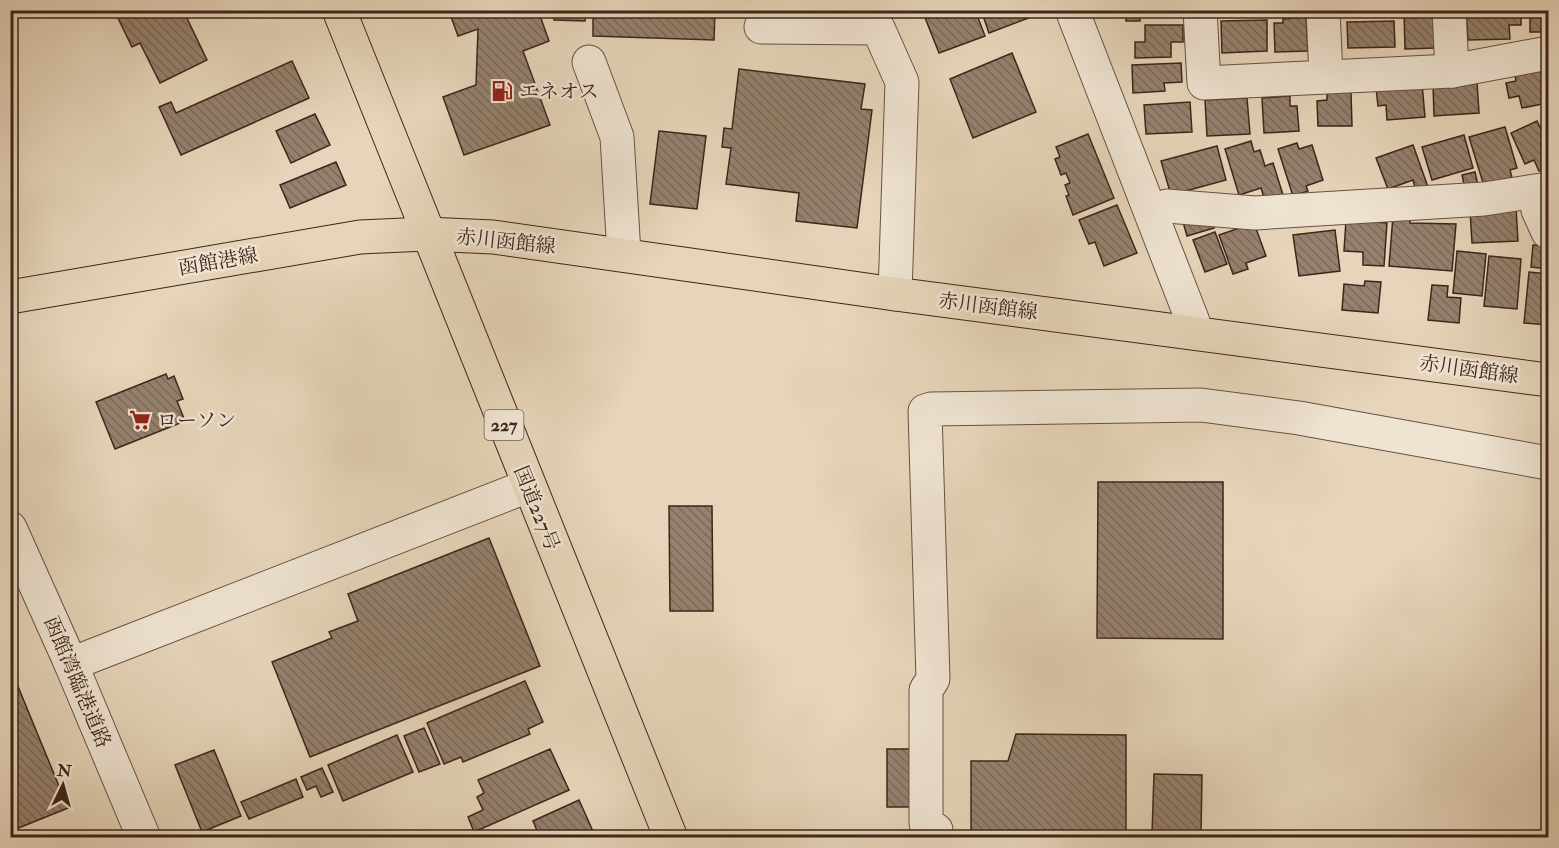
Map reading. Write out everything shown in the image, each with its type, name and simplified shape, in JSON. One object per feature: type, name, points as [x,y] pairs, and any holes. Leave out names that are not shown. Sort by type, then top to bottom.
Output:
[{"type":"main road","name":"国道227号","points":[[339,10],[426,234],[671,837]]},
{"type":"main road","name":"赤川函館線","points":[[426,234],[493,237],[624,254],[895,294],[1548,380]]},
{"type":"main road","name":"函館港線","points":[[10,297],[360,237],[426,234]]},
{"type":"street","points":[[1072,10],[1197,332]]},
{"type":"street","points":[[1200,10],[1204,83],[1452,71],[1548,53]]},
{"type":"street","points":[[1323,10],[1326,76]]},
{"type":"street","points":[[1449,10],[1452,71]]},
{"type":"street","points":[[761,27],[878,28],[902,82],[895,294]]},
{"type":"street","points":[[588,62],[617,137],[624,254]]},
{"type":"street","points":[[1167,206],[1256,213],[1391,206],[1542,190],[1538,210],[1548,232]]},
{"type":"street","points":[[936,837],[936,830],[926,823],[926,690],[933,679],[925,411],[931,409],[1201,405],[1299,418],[1548,464]]},
{"type":"street","points":[[71,664],[528,486]]},
{"type":"street","name":"函館湾臨港道路","points":[[10,528],[71,664],[144,837]]},
{"type":"building","points":[[114,10],[183,10],[207,60],[160,83],[140,43],[132,47]]},
{"type":"building","points":[[538,10],[549,41],[523,51],[550,125],[464,155],[443,97],[476,85],[478,29],[458,36],[449,11]]},
{"type":"building","points":[[554,10],[586,10],[585,21],[554,20]]},
{"type":"building","points":[[593,10],[715,10],[714,40],[593,36]]},
{"type":"building","points":[[922,10],[975,10],[985,36],[939,53]]},
{"type":"building","points":[[981,10],[1041,10],[1042,13],[989,33]]},
{"type":"building","points":[[1126,10],[1140,10],[1140,21],[1126,21]]},
{"type":"building","points":[[1434,10],[1435,48],[1405,49],[1404,11]]},
{"type":"building","points":[[1466,10],[1521,10],[1521,25],[1509,25],[1510,39],[1468,40]]},
{"type":"building","points":[[1530,10],[1548,10],[1548,32],[1530,32]]},
{"type":"building","points":[[1306,17],[1308,51],[1275,52],[1274,23],[1283,23],[1283,19]]},
{"type":"building","points":[[1267,20],[1267,51],[1222,53],[1221,21]]},
{"type":"building","points":[[1394,21],[1395,47],[1348,48],[1347,22]]},
{"type":"building","points":[[1145,25],[1183,25],[1183,42],[1171,42],[1171,57],[1135,58],[1135,42],[1145,42]]},
{"type":"building","points":[[1012,53],[1036,112],[973,138],[950,79]]},
{"type":"building","points":[[292,61],[309,98],[181,155],[159,107],[171,102],[176,113]]},
{"type":"building","points":[[1181,63],[1182,82],[1164,83],[1165,91],[1133,93],[1132,65]]},
{"type":"building","points":[[739,69],[865,84],[861,109],[872,110],[857,228],[796,221],[799,193],[726,184],[731,148],[722,147],[724,128],[732,129]]},
{"type":"building","points":[[1548,69],[1548,103],[1522,108],[1519,96],[1509,98],[1506,83],[1516,81],[1515,75]]},
{"type":"building","points":[[1477,82],[1479,113],[1434,116],[1433,84]]},
{"type":"building","points":[[1422,84],[1425,117],[1387,120],[1386,105],[1378,106],[1376,88]]},
{"type":"building","points":[[1351,92],[1352,126],[1318,126],[1317,101],[1327,100],[1327,93]]},
{"type":"building","points":[[1290,96],[1290,106],[1297,106],[1299,131],[1264,133],[1262,98]]},
{"type":"building","points":[[1247,98],[1250,134],[1207,136],[1205,100]]},
{"type":"building","points":[[1190,102],[1192,132],[1146,134],[1144,105]]},
{"type":"building","points":[[315,114],[330,145],[291,163],[276,131]]},
{"type":"building","points":[[1537,121],[1542,131],[1548,128],[1548,167],[1539,171],[1534,160],[1525,164],[1511,133]]},
{"type":"building","points":[[1505,127],[1517,168],[1510,170],[1512,178],[1484,186],[1469,137]]},
{"type":"building","points":[[659,131],[706,136],[697,209],[650,204]]},
{"type":"building","points":[[1088,134],[1114,198],[1073,215],[1066,196],[1069,195],[1065,185],[1070,183],[1066,173],[1061,175],[1055,159],[1060,157],[1056,147]]},
{"type":"building","points":[[1464,135],[1473,168],[1432,180],[1422,147]]},
{"type":"building","points":[[1251,141],[1254,152],[1260,150],[1265,166],[1273,163],[1284,198],[1266,204],[1261,188],[1239,195],[1225,149]]},
{"type":"building","points":[[1297,143],[1299,149],[1312,145],[1323,180],[1306,186],[1308,191],[1293,196],[1278,149]]},
{"type":"building","points":[[1413,145],[1428,187],[1416,191],[1413,180],[1388,189],[1376,158]]},
{"type":"building","points":[[1217,146],[1226,180],[1171,195],[1161,161]]},
{"type":"building","points":[[336,162],[346,185],[290,208],[280,185]]},
{"type":"building","points":[[1475,172],[1479,190],[1466,193],[1462,175]]},
{"type":"building","points":[[1117,205],[1137,253],[1104,266],[1095,242],[1089,244],[1079,220]]},
{"type":"building","points":[[1516,208],[1518,241],[1472,243],[1470,210]]},
{"type":"building","points":[[1393,216],[1410,217],[1410,223],[1456,224],[1452,271],[1389,266]]},
{"type":"building","points":[[1346,220],[1387,223],[1384,266],[1363,265],[1363,252],[1344,251]]},
{"type":"building","points":[[1211,221],[1214,228],[1187,236],[1183,222]]},
{"type":"building","points":[[1254,223],[1266,256],[1246,263],[1248,269],[1233,274],[1219,235]]},
{"type":"building","points":[[1335,230],[1340,271],[1299,276],[1293,235]]},
{"type":"building","points":[[1215,232],[1227,264],[1205,272],[1193,240]]},
{"type":"building","points":[[1533,245],[1546,246],[1545,257],[1548,258],[1548,269],[1531,267]]},
{"type":"building","points":[[1457,251],[1486,254],[1482,296],[1453,293]]},
{"type":"building","points":[[1489,256],[1521,259],[1517,309],[1484,306]]},
{"type":"building","points":[[1529,272],[1548,274],[1548,325],[1524,323]]},
{"type":"building","points":[[1365,281],[1381,282],[1378,313],[1342,310],[1344,284],[1364,286]]},
{"type":"building","points":[[1432,285],[1448,286],[1447,297],[1461,298],[1459,323],[1428,320]]},
{"type":"building","points":[[166,374],[168,379],[174,376],[183,399],[177,401],[185,421],[115,449],[96,402]]},
{"type":"building","points":[[1098,482],[1223,482],[1223,639],[1097,638]]},
{"type":"building","points":[[669,506],[712,506],[713,611],[670,611]]},
{"type":"building","points":[[489,538],[540,666],[310,757],[272,662],[332,638],[329,632],[358,621],[348,594]]},
{"type":"building","points":[[10,667],[68,808],[16,829],[20,838],[10,838]]},
{"type":"building","points":[[525,681],[543,722],[528,729],[530,734],[463,762],[461,757],[444,764],[427,723]]},
{"type":"building","points":[[424,728],[440,764],[419,772],[404,736]]},
{"type":"building","points":[[1016,734],[1126,735],[1126,838],[971,838],[971,761],[1008,761]]},
{"type":"building","points":[[397,735],[413,772],[343,801],[328,765]]},
{"type":"building","points":[[550,749],[569,790],[474,832],[468,817],[483,810],[477,797],[484,793],[478,780]]},
{"type":"building","points":[[887,749],[920,749],[921,807],[887,807]]},
{"type":"building","points":[[214,750],[241,816],[202,832],[175,765]]},
{"type":"building","points":[[322,768],[333,792],[321,797],[316,786],[307,790],[301,777]]},
{"type":"building","points":[[1154,774],[1202,775],[1201,835],[1152,834]]},
{"type":"building","points":[[296,779],[303,797],[249,819],[241,802]]},
{"type":"building","points":[[579,800],[596,838],[540,838],[533,821]]},
{"type":"building","points":[[510,830],[514,838],[493,838]]},
{"type":"place","name":"エネオス","points":[[502,91]]},
{"type":"place","name":"ローソン","points":[[140,420]]}]
